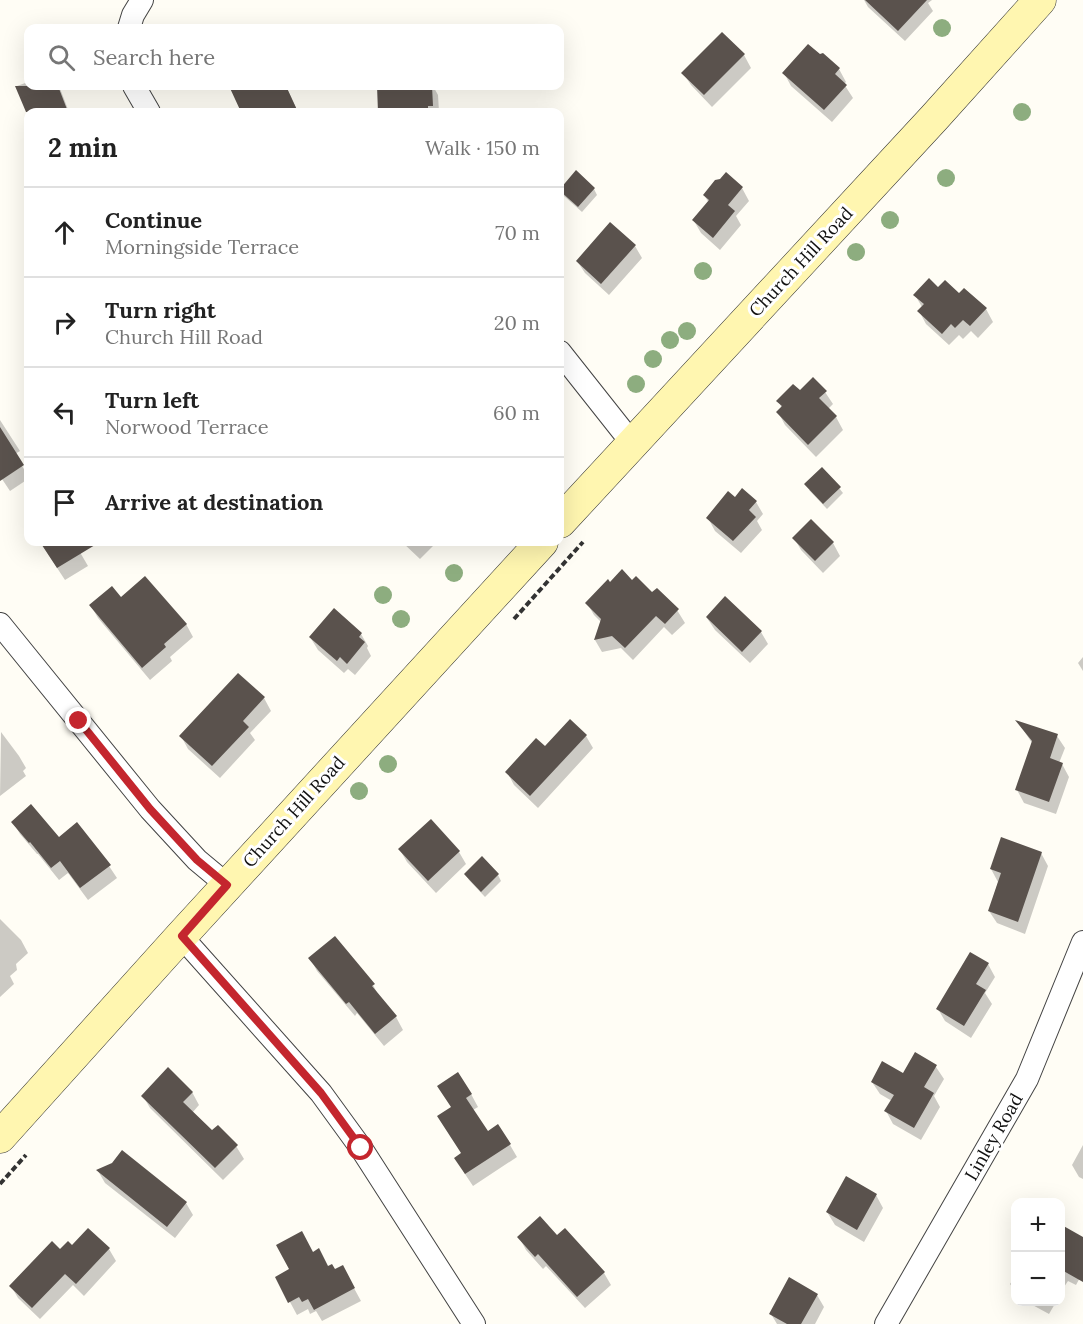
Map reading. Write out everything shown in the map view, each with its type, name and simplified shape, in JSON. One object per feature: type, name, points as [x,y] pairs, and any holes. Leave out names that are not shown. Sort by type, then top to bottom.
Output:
[{"type":"main road","name":"Church Hill Road","points":[[564,518],[934,118],[1040,0]]},
{"type":"main road","name":"Church Hill Road","points":[[0,1137],[227,885],[538,546]]},
{"type":"street","points":[[130,24],[142,0]]},
{"type":"street","points":[[136,90],[147,108]]},
{"type":"street","points":[[564,357],[632,443]]},
{"type":"street","points":[[1,628],[150,809],[197,860],[227,885]]},
{"type":"street","points":[[182,936],[321,1093],[361,1148],[474,1324]]},
{"type":"street","name":"Linley Road","points":[[886,1324],[1028,1079],[1083,942]]},
{"type":"building","points":[[865,0],[927,0],[898,31]]},
{"type":"building","points":[[722,32],[745,54],[704,95],[681,73]]},
{"type":"building","points":[[808,44],[840,68],[835,74],[847,85],[824,110],[782,73]]},
{"type":"building","points":[[15,86],[24,86],[24,90],[60,90],[66,108],[24,108]]},
{"type":"building","points":[[231,90],[288,90],[296,108],[239,108]]},
{"type":"building","points":[[377,90],[432,90],[433,106],[428,106],[428,108],[378,108]]},
{"type":"building","points":[[576,170],[595,188],[578,207],[564,195],[564,184]]},
{"type":"building","points":[[726,172],[743,187],[728,205],[735,211],[713,238],[692,220],[709,200],[703,195],[715,180],[720,179]]},
{"type":"building","points":[[610,222],[636,245],[601,284],[576,261]]},
{"type":"building","points":[[929,278],[938,287],[945,280],[959,293],[964,288],[987,308],[970,326],[963,320],[955,328],[951,324],[942,334],[917,311],[924,304],[913,295]]},
{"type":"building","points":[[813,377],[827,391],[819,398],[837,416],[808,445],[776,412],[782,406],[776,401],[793,384],[800,390]]},
{"type":"building","points":[[0,427],[24,465],[0,481]]},
{"type":"building","points":[[822,467],[841,487],[823,504],[804,484]]},
{"type":"building","points":[[742,488],[757,501],[749,510],[756,517],[733,541],[706,518],[728,491],[735,497]]},
{"type":"building","points":[[811,519],[834,542],[815,561],[792,538]]},
{"type":"building","points":[[43,546],[93,546],[57,568]]},
{"type":"building","points":[[622,569],[632,580],[636,576],[652,592],[657,588],[679,609],[665,624],[656,616],[625,648],[612,636],[594,640],[601,619],[585,603],[608,579],[610,582]]},
{"type":"building","points":[[145,576],[187,624],[142,668],[89,605],[112,586],[121,597]]},
{"type":"building","points":[[725,596],[762,631],[742,652],[706,617]]},
{"type":"building","points":[[334,608],[362,633],[359,637],[365,642],[347,664],[340,657],[337,661],[309,637]]},
{"type":"building","points":[[238,673],[265,697],[243,721],[249,727],[212,766],[179,736]]},
{"type":"building","points":[[570,719],[587,735],[530,796],[505,772],[536,738],[545,746]]},
{"type":"building","points":[[1015,720],[1058,734],[1050,758],[1063,763],[1049,802],[1015,790],[1032,741]]},
{"type":"building","points":[[31,804],[59,837],[77,822],[111,865],[80,888],[60,861],[51,868],[11,822]]},
{"type":"building","points":[[431,819],[460,851],[428,881],[398,849]]},
{"type":"building","points":[[1001,837],[1042,852],[1018,922],[988,911],[1001,873],[990,869]]},
{"type":"building","points":[[482,856],[499,874],[481,892],[464,874]]},
{"type":"building","points":[[335,936],[375,984],[372,986],[397,1016],[375,1034],[349,1002],[346,1004],[308,958]]},
{"type":"building","points":[[970,952],[989,963],[976,984],[986,990],[964,1026],[936,1009]]},
{"type":"building","points":[[915,1052],[937,1065],[924,1087],[934,1093],[914,1128],[884,1111],[894,1095],[871,1082],[882,1061],[903,1073]]},
{"type":"building","points":[[168,1067],[193,1092],[183,1102],[212,1130],[218,1125],[238,1145],[215,1168],[141,1096]]},
{"type":"building","points":[[458,1072],[472,1094],[466,1098],[488,1131],[498,1124],[511,1144],[465,1174],[454,1158],[461,1153],[437,1116],[451,1107],[437,1086]]},
{"type":"building","points":[[122,1150],[187,1202],[167,1227],[96,1170],[112,1163]]},
{"type":"building","points":[[846,1176],[877,1194],[857,1230],[826,1212]]},
{"type":"building","points":[[540,1216],[557,1235],[565,1228],[605,1272],[577,1297],[538,1254],[535,1257],[517,1237]]},
{"type":"building","points":[[1065,1227],[1083,1237],[1083,1282],[1065,1272]]},
{"type":"building","points":[[88,1228],[110,1248],[76,1284],[65,1274],[32,1308],[9,1286],[52,1241],[60,1249],[68,1241],[72,1245]]},
{"type":"building","points":[[302,1231],[313,1252],[319,1248],[328,1266],[332,1264],[335,1269],[343,1265],[355,1288],[314,1310],[308,1299],[302,1302],[299,1297],[288,1303],[275,1277],[289,1269],[276,1245]]},
{"type":"building","points":[[789,1277],[818,1294],[801,1324],[787,1324],[769,1314]]},
{"type":"route","points":[[79,721],[150,809],[197,860],[227,885],[182,936],[321,1093],[361,1148]]}]
